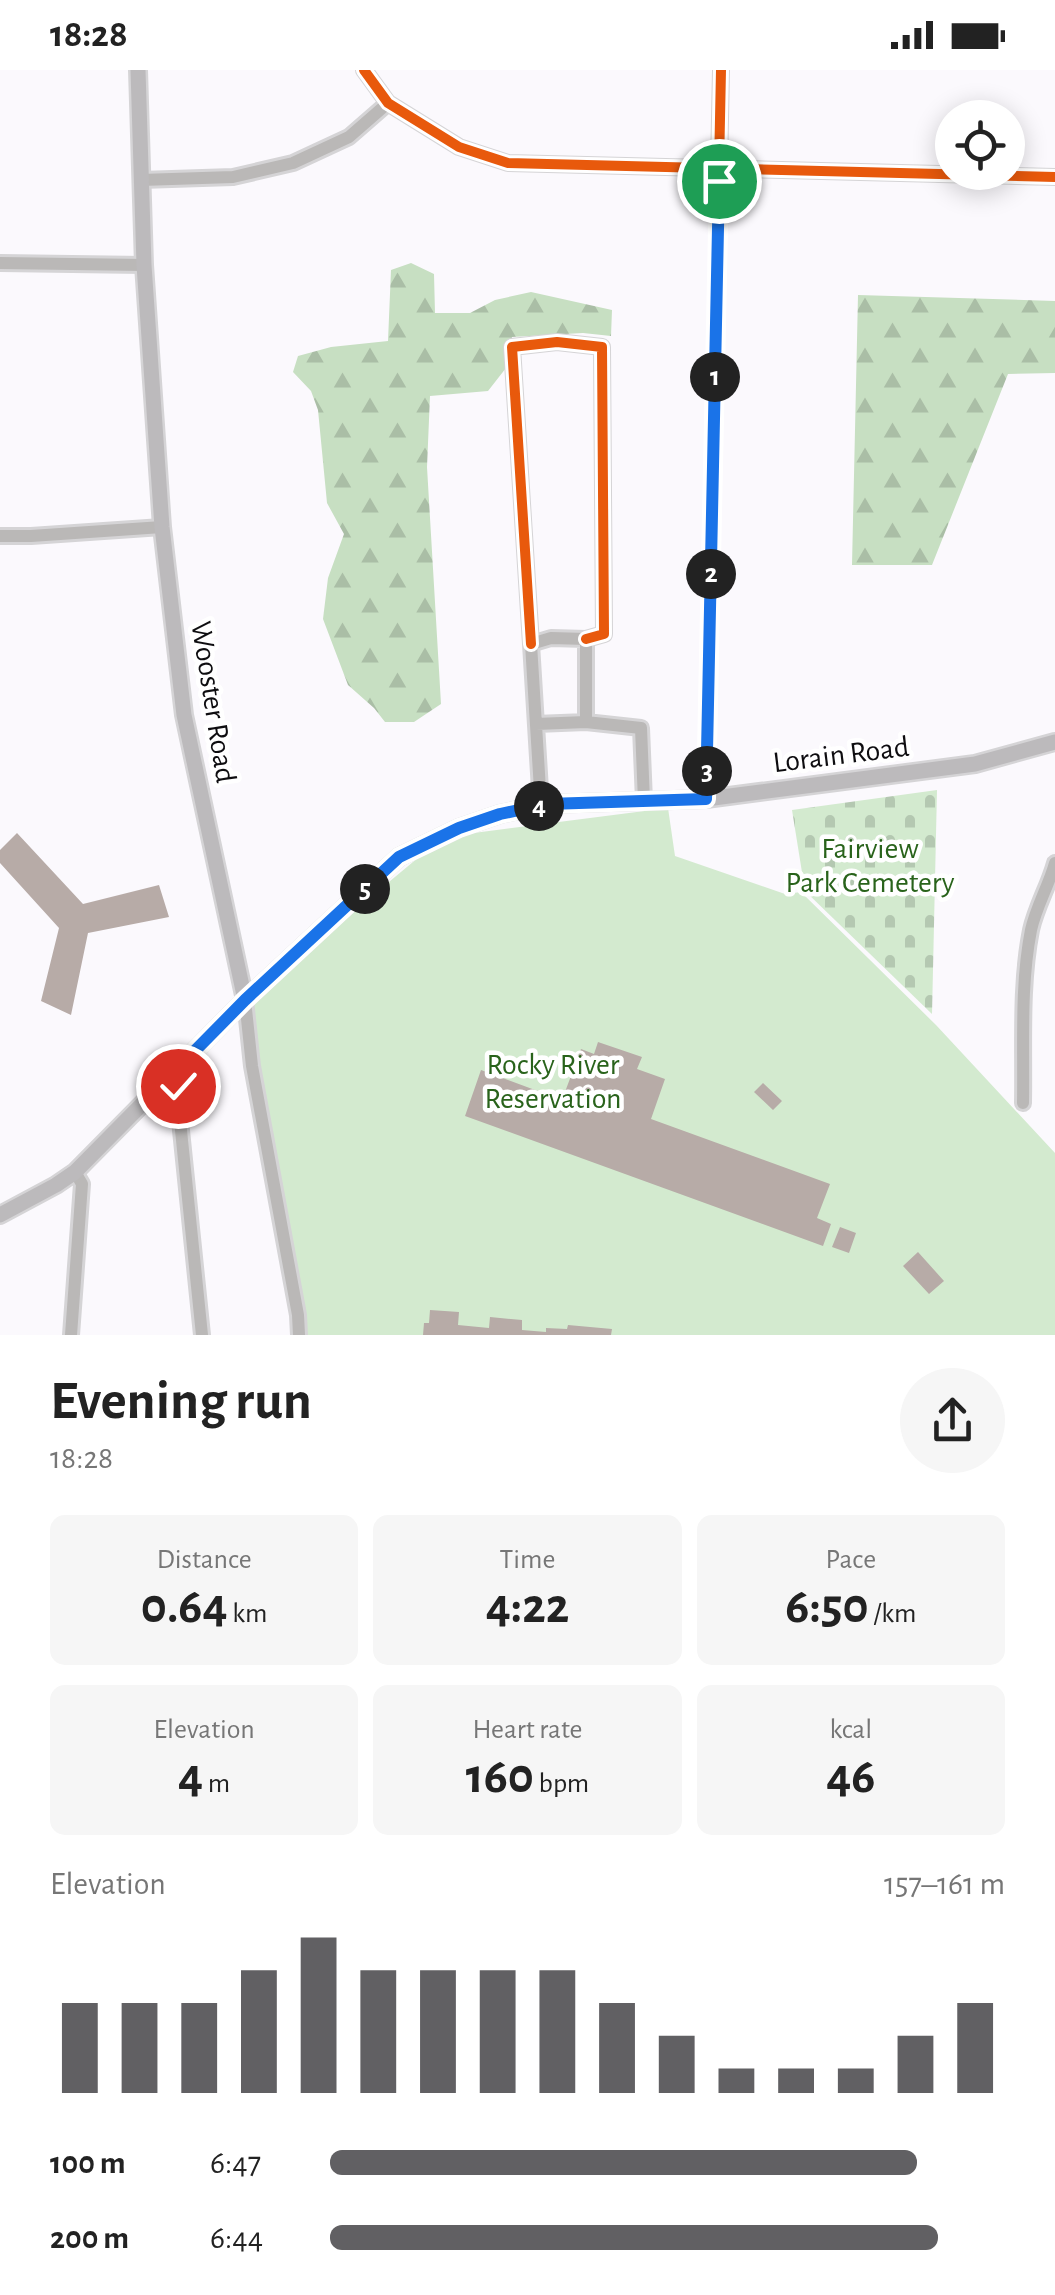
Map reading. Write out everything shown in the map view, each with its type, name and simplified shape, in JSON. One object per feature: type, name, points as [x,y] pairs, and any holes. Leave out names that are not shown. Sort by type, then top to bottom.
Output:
[{"type":"main road","name":"Wooster Road","points":[[138,70],[144,264],[162,528],[184,715],[245,1000]]},
{"type":"main road","name":"Lorain Road","points":[[0,1214],[74,1172],[245,1000],[399,857],[459,828],[541,806],[706,799],[975,764],[1055,742]]},
{"type":"street","points":[[364,70],[388,103],[459,146],[508,163],[1055,177]]},
{"type":"street","points":[[706,799],[721,70]]},
{"type":"street","points":[[140,180],[233,176],[293,163],[349,137],[388,103]]},
{"type":"street","points":[[0,262],[144,264]]},
{"type":"street","points":[[532,644],[551,638],[586,639],[604,634],[602,347],[557,342],[512,347],[541,806]]},
{"type":"street","points":[[0,536],[162,528]]},
{"type":"street","points":[[586,639],[586,722]]},
{"type":"street","points":[[536,724],[586,722],[641,728],[644,801]]},
{"type":"street","points":[[1024,1103],[1025,970],[1032,924],[1052,888],[1055,863]]},
{"type":"street","name":"Wooster Road","points":[[245,1000],[252,1066],[299,1335]]},
{"type":"street","points":[[174,1072],[202,1335]]},
{"type":"street","points":[[71,1335],[82,1184],[74,1172]]},
{"type":"green space","points":[[411,263],[434,274],[435,313],[470,313],[495,300],[531,292],[612,310],[611,336],[583,333],[512,337],[506,368],[488,391],[430,396],[427,467],[441,704],[414,722],[385,722],[348,685],[323,619],[328,578],[344,534],[327,503],[318,410],[311,391],[293,372],[298,356],[331,347],[388,341],[391,270]]},
{"type":"green space","points":[[858,295],[1055,301],[1055,373],[1008,374],[932,565],[852,565]]},
{"type":"green space","name":"Fairview Park Cemetery","points":[[937,790],[932,1014],[805,891],[792,810]]},
{"type":"green space","name":"Rocky River Reservation","points":[[668,808],[675,856],[785,894],[801,892],[936,1025],[1055,1153],[1055,1335],[301,1335],[247,1000],[443,837]]},
{"type":"building","points":[[17,833],[83,904],[159,885],[169,917],[88,933],[71,1015],[41,1001],[59,928],[0,863],[0,850]]},
{"type":"building","points":[[598,1042],[642,1057],[637,1069],[665,1079],[651,1119],[830,1184],[817,1218],[831,1224],[823,1246],[465,1116],[481,1070],[562,1100],[581,1049],[594,1054]]},
{"type":"building","points":[[763,1083],[782,1101],[773,1110],[754,1092]]},
{"type":"building","points":[[840,1227],[856,1233],[849,1253],[832,1247]]},
{"type":"building","points":[[918,1252],[944,1281],[929,1294],[903,1266]]},
{"type":"building","points":[[430,1310],[459,1312],[458,1325],[489,1328],[490,1317],[522,1320],[522,1330],[546,1332],[546,1328],[567,1329],[568,1325],[612,1329],[611,1335],[423,1335]]},
{"type":"cycle path","points":[[364,70],[388,103],[459,147],[508,163],[1055,177]]},
{"type":"cycle path","points":[[706,799],[721,70]]},
{"type":"cycle path","points":[[531,644],[512,347],[557,342],[602,347],[604,634],[586,639]]},
{"type":"route","points":[[178,1086],[174,1072],[245,1000],[399,857],[459,828],[547,804],[706,799],[719,181]]}]
